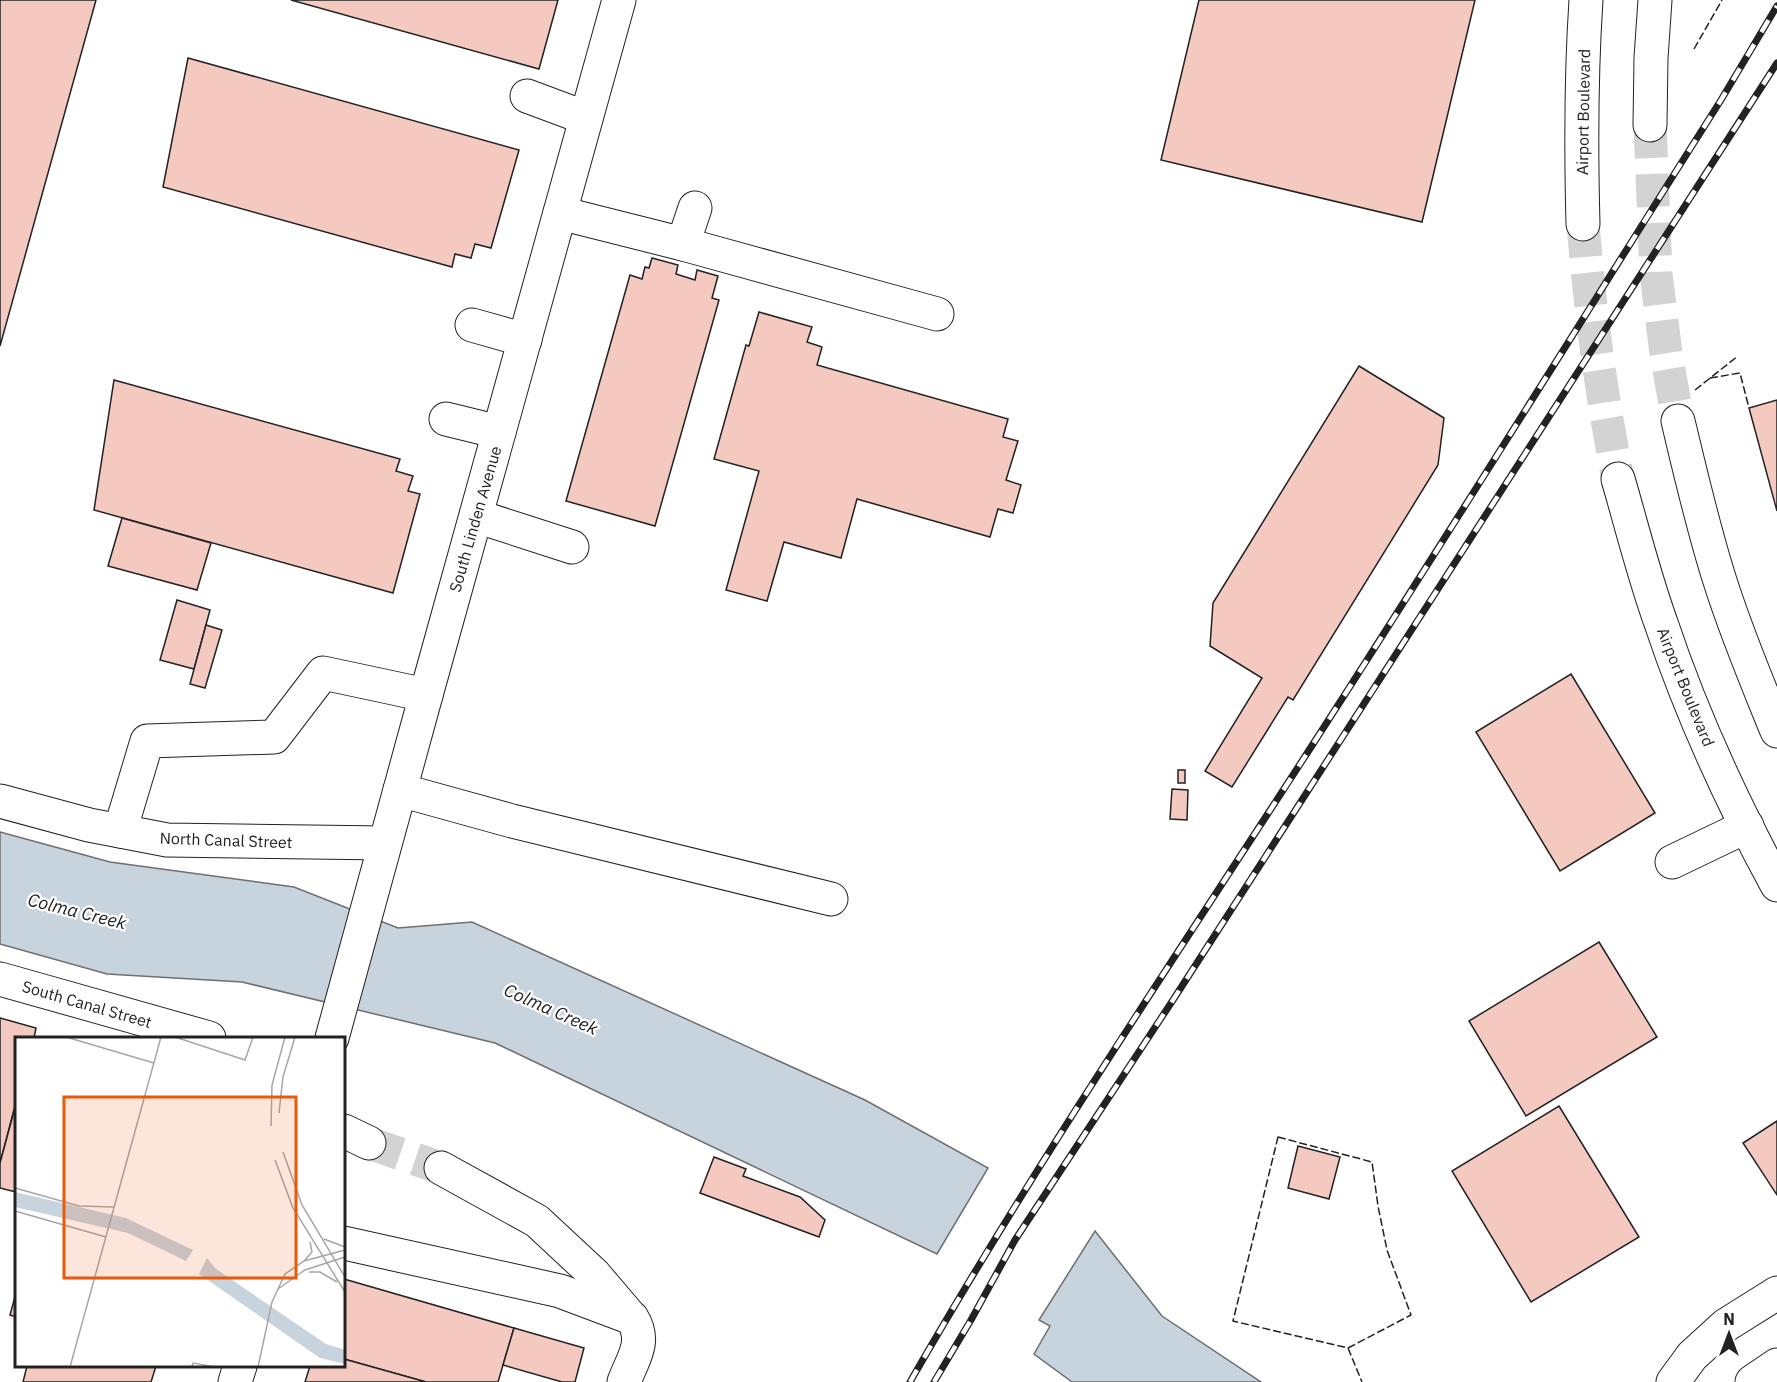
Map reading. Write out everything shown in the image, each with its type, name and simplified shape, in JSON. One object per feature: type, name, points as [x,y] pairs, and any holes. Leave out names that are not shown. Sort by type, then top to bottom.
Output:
[{"type":"street","name":"South Linden Avenue","points":[[333,1035],[619,0]]},
{"type":"street","name":"Airport Boulevard","points":[[1583,224],[1582,58],[1586,0]]},
{"type":"street","points":[[1650,125],[1655,0]]},
{"type":"street","points":[[527,96],[586,118]]},
{"type":"street","points":[[683,244],[695,208]]},
{"type":"street","points":[[560,213],[683,244],[937,314]]},
{"type":"street","points":[[472,325],[525,340]]},
{"type":"street","points":[[446,419],[499,432]]},
{"type":"street","points":[[1678,421],[1698,505],[1720,582],[1777,731]]},
{"type":"street","name":"Airport Boulevard","points":[[1618,479],[1661,624],[1718,767],[1777,885]]},
{"type":"street","points":[[476,516],[572,547]]},
{"type":"street","points":[[120,831],[147,741],[274,737],[323,673],[426,694]]},
{"type":"street","points":[[400,790],[512,821],[831,899]]},
{"type":"street","name":"North Canal Street","points":[[0,801],[89,825],[167,840],[385,843]]},
{"type":"street","points":[[1672,862],[1747,826]]},
{"type":"street","name":"South Canal Street","points":[[0,979],[196,1037]]},
{"type":"street","points":[[441,1168],[537,1221],[594,1274],[632,1318],[638,1329],[640,1343],[624,1382]]},
{"type":"street","points":[[345,1243],[560,1291],[632,1318]]},
{"type":"street","points":[[1673,1382],[1692,1356],[1726,1325],[1777,1293]]},
{"type":"street","points":[[1752,1382],[1777,1365]]},
{"type":"street","points":[[235,1382],[239,1367]]},
{"type":"water","name":"Colma Creek","points":[[0,832],[110,862],[294,887],[398,928],[472,922],[865,1100],[988,1168],[937,1254],[495,1043],[242,982],[107,974],[0,944]]},
{"type":"water","points":[[1095,1231],[1162,1316],[1261,1382],[1072,1382],[1034,1354],[1050,1326],[1039,1320]]},
{"type":"building","points":[[0,0],[96,0],[0,346]]},
{"type":"building","points":[[291,0],[558,0],[539,69]]},
{"type":"building","points":[[1199,0],[1475,0],[1422,222],[1161,160]]},
{"type":"building","points":[[188,58],[519,150],[491,248],[475,244],[471,258],[455,254],[452,267],[163,187]]},
{"type":"building","points":[[652,258],[678,265],[676,274],[695,280],[697,270],[718,276],[712,298],[719,300],[655,526],[566,501],[630,275],[642,279],[645,267],[649,268]]},
{"type":"building","points":[[759,312],[812,327],[807,342],[822,347],[817,365],[1008,419],[1003,437],[1018,441],[1006,480],[1021,485],[1013,513],[998,509],[990,537],[857,499],[841,558],[784,542],[767,601],[726,590],[759,471],[714,459],[746,345],[749,346]]},
{"type":"building","points":[[1359,366],[1444,418],[1438,465],[1293,700],[1288,697],[1232,787],[1205,771],[1262,678],[1210,646],[1213,603]]},
{"type":"building","points":[[114,380],[400,459],[396,471],[413,476],[408,491],[420,494],[393,593],[94,510]]},
{"type":"building","points":[[1777,400],[1777,511],[1749,408]]},
{"type":"building","points":[[122,518],[211,543],[197,590],[108,566]]},
{"type":"building","points":[[177,600],[210,610],[194,669],[160,660]]},
{"type":"building","points":[[206,625],[222,630],[205,688],[190,684]]},
{"type":"building","points":[[1571,674],[1655,813],[1560,871],[1476,732]]},
{"type":"building","points":[[1178,770],[1185,770],[1185,783],[1178,783]]},
{"type":"building","points":[[1172,789],[1188,790],[1187,820],[1170,819]]},
{"type":"building","points":[[1599,942],[1657,1037],[1526,1116],[1469,1021]]},
{"type":"building","points":[[0,1018],[36,1028],[34,1037],[15,1037],[15,1106],[0,1163]]},
{"type":"building","points":[[1559,1106],[1639,1237],[1531,1302],[1452,1171]]},
{"type":"building","points":[[15,1108],[15,1192],[0,1188],[0,1163]]},
{"type":"building","points":[[1777,1121],[1777,1195],[1743,1143]]},
{"type":"building","points":[[1298,1146],[1340,1157],[1329,1199],[1288,1188]]},
{"type":"building","points":[[714,1157],[746,1169],[743,1176],[800,1197],[825,1220],[819,1237],[700,1193]]},
{"type":"building","points":[[345,1279],[514,1328],[498,1382],[426,1382],[345,1359]]},
{"type":"building","points":[[15,1297],[15,1317],[10,1315]]},
{"type":"building","points":[[514,1328],[584,1348],[575,1382],[562,1382],[503,1365]]},
{"type":"building","points":[[345,1359],[426,1382],[305,1382],[310,1367],[345,1367]]},
{"type":"building","points":[[27,1367],[156,1367],[151,1382],[23,1382]]},
{"type":"tunnel","points":[[1650,125],[1656,274],[1666,353],[1678,421]]},
{"type":"tunnel","points":[[1583,224],[1597,352],[1618,479]]},
{"type":"tunnel","points":[[369,1143],[441,1168]]},
{"type":"railway","points":[[910,1382],[1057,1140],[1416,583],[1721,100],[1777,6]]},
{"type":"railway","points":[[934,1382],[1015,1240],[1173,1000],[1777,63]]},
{"type":"fence","points":[[1694,49],[1722,0]]},
{"type":"fence","points":[[1695,390],[1738,356]]},
{"type":"fence","points":[[1710,378],[1740,373],[1749,408]]},
{"type":"fence","points":[[1278,1137],[1372,1162],[1387,1250],[1411,1315],[1348,1348],[1233,1321],[1278,1137]]},
{"type":"fence","points":[[1348,1348],[1362,1382]]}]
